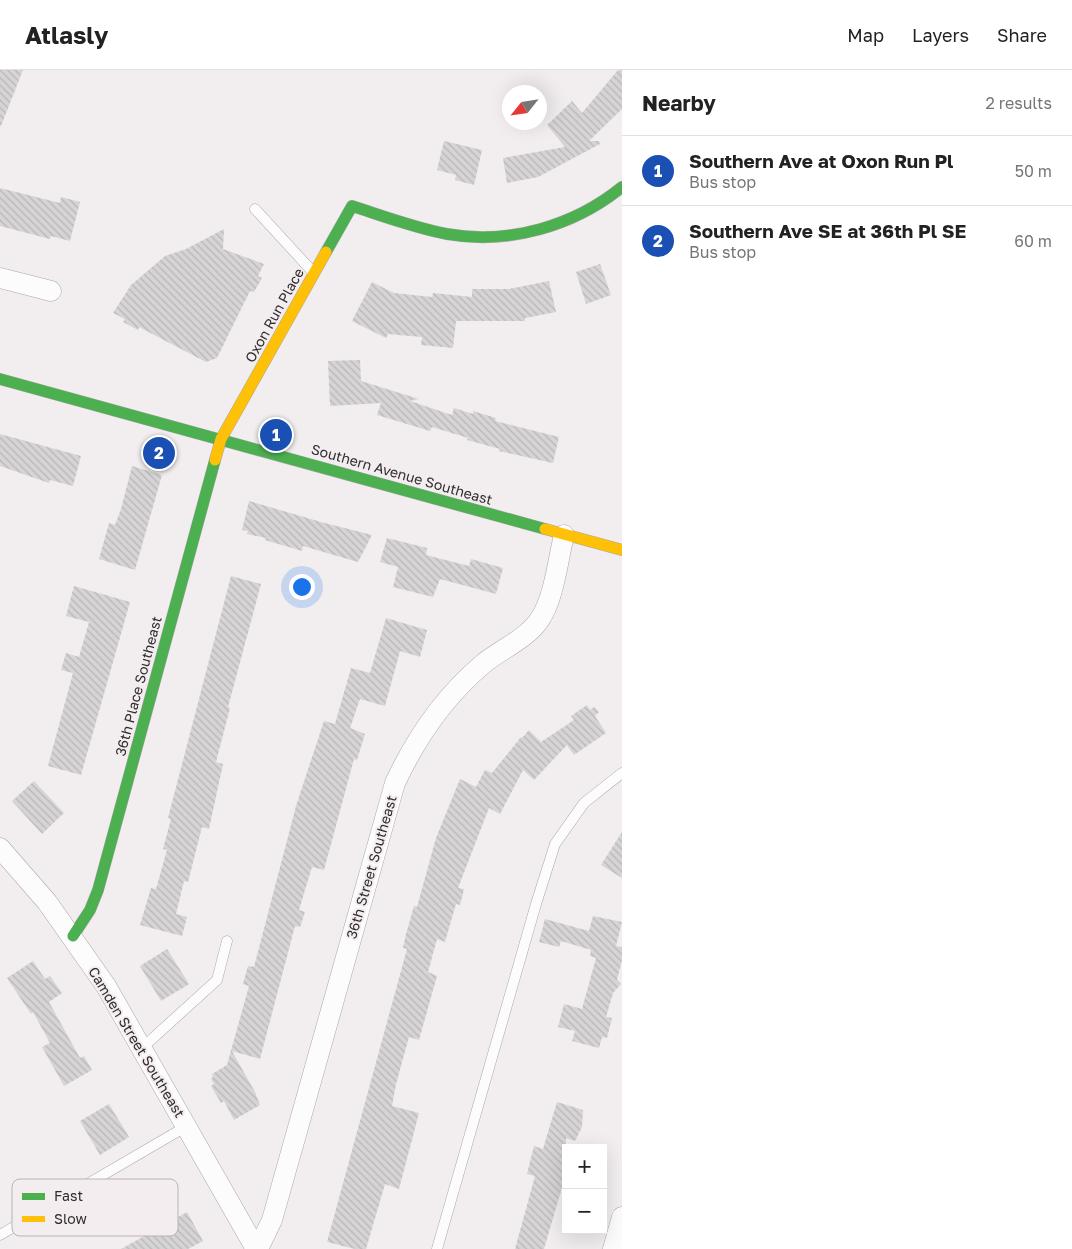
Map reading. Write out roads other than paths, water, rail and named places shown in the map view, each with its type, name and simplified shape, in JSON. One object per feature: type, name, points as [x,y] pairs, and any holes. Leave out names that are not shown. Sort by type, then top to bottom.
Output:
[{"type":"street","name":"Oxon Run Place","points":[[222,440],[352,206],[461,236],[513,234],[547,227],[590,210],[610,199],[622,187]]},
{"type":"street","points":[[0,278],[51,291]]},
{"type":"street","name":"Southern Avenue Southeast","points":[[0,380],[622,550]]},
{"type":"street","name":"36th Place Southeast","points":[[72,936],[85,919],[98,890],[222,440]]},
{"type":"street","name":"36th Street Southeast","points":[[257,1249],[272,1220],[395,783],[425,729],[452,695],[482,665],[528,632],[540,620],[548,605],[564,535]]},
{"type":"street","name":"Camden Street Southeast","points":[[0,848],[43,896],[106,986],[257,1249]]},
{"type":"street","points":[[614,1249],[622,1217]]},
{"type":"lane","points":[[255,210],[314,274]]},
{"type":"lane","points":[[438,1249],[536,904],[555,844],[584,804],[622,773]]},
{"type":"lane","points":[[142,1048],[217,980],[227,941]]},
{"type":"lane","points":[[96,1179],[187,1126]]},
{"type":"lane","points":[[0,1235],[12,1228]]},
{"type":"place","name":"Southern Ave at Oxon Run Pl","points":[[276,435]]},
{"type":"place","name":"Southern Ave SE at 36th Pl SE","points":[[159,453]]}]
